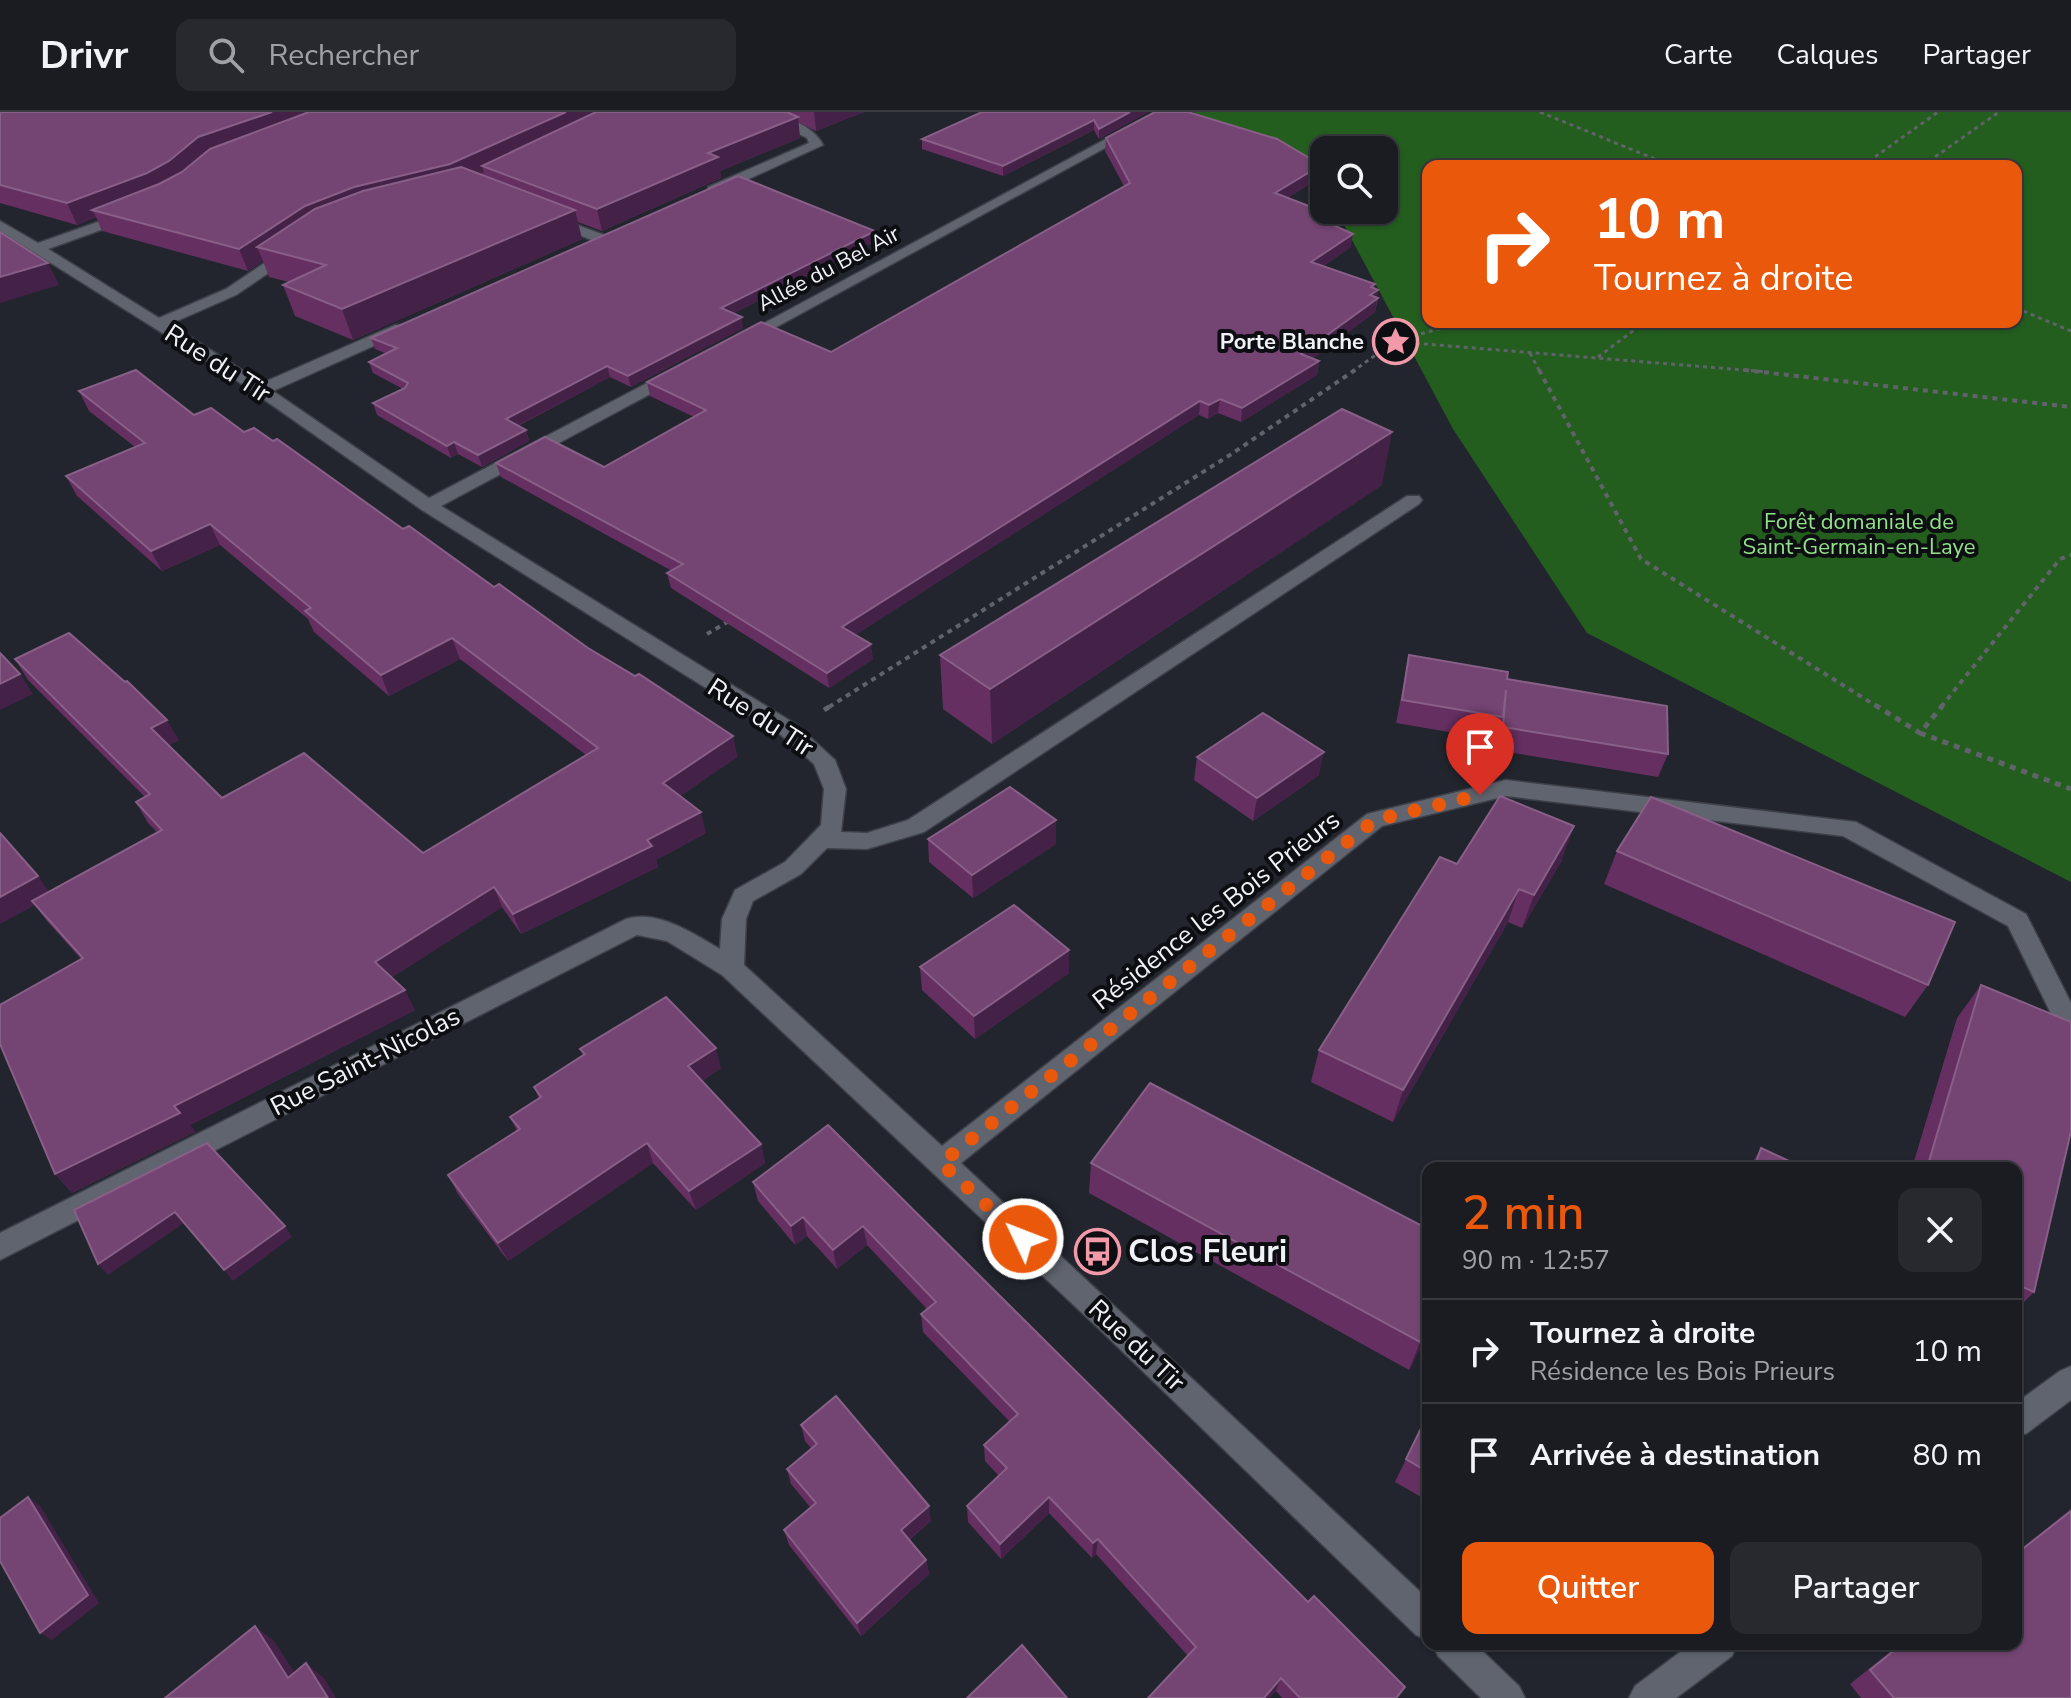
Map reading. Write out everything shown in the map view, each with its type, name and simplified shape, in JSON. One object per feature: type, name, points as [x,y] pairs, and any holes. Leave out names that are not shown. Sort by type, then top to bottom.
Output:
[{"type":"street","points":[[702,195],[816,145],[812,136],[761,112]]},
{"type":"street","name":"Allée du Bel Air","points":[[726,348],[1165,112]]},
{"type":"street","points":[[37,248],[139,211]]},
{"type":"street","points":[[529,211],[602,239]]},
{"type":"street","name":"Rue du Tir","points":[[3,229],[261,390],[428,506],[668,658],[789,730],[824,760],[835,789],[832,828],[793,868],[743,896],[734,919],[731,968],[1106,1315],[1422,1617]]},
{"type":"street","points":[[158,324],[231,292],[306,241]]},
{"type":"street","points":[[261,390],[417,321]]},
{"type":"street","points":[[428,506],[687,368]]},
{"type":"street","points":[[820,839],[867,841],[916,826],[1413,500]]},
{"type":"street","name":"Résidence les Bois Prieurs","points":[[941,1163],[1375,820],[1506,788],[1848,828],[2017,920],[2071,1029]]},
{"type":"street","name":"Rue Saint-Nicolas","points":[[0,1247],[635,925],[673,933],[731,968]]},
{"type":"street","points":[[2022,1418],[2071,1381]]},
{"type":"street","points":[[1456,1650],[1507,1698]]},
{"type":"street","points":[[1647,1698],[1712,1650]]},
{"type":"path","points":[[1540,112],[1657,160]]},
{"type":"path","points":[[1870,160],[1938,112]]},
{"type":"path","points":[[1931,160],[1999,112]]},
{"type":"path","points":[[2022,311],[2071,331]]},
{"type":"path","points":[[789,730],[1230,455],[1395,341],[1442,328]]},
{"type":"path","points":[[1596,358],[1637,328]]},
{"type":"path","points":[[1395,341],[1793,374],[2071,407]]},
{"type":"path","points":[[1530,353],[1641,559],[1920,733],[2071,789]]},
{"type":"path","points":[[1920,733],[2060,559],[2071,555]]},
{"type":"path","points":[[668,658],[731,620]]},
{"type":"green space","name":"Forêt domaniale de Saint-Germain-en-Laye","points":[[1193,112],[2071,112],[2071,882],[1587,633],[1453,429],[1343,224],[1398,224],[1398,136],[1310,136],[1310,168]]},
{"type":"building","points":[[0,112],[272,112],[198,137],[169,161],[147,173],[67,203],[0,185]]},
{"type":"building","points":[[309,112],[566,112],[450,164],[354,187],[305,206],[239,249],[92,210],[159,184],[182,172],[210,149]]},
{"type":"building","points":[[596,112],[787,112],[798,117],[708,153],[718,157],[597,209],[482,166]]},
{"type":"building","points":[[982,112],[1130,112],[1099,129],[1094,120],[1003,166],[922,139]]},
{"type":"building","points":[[1155,112],[1188,112],[1277,139],[1310,158],[1310,172],[1275,193],[1310,206],[1310,224],[1331,224],[1353,234],[1311,262],[1375,284],[1371,287],[1378,290],[1370,295],[1378,298],[1301,354],[1319,361],[1242,408],[1220,399],[1209,405],[1200,401],[842,627],[871,644],[827,673],[667,573],[683,564],[496,463],[545,437],[604,467],[706,410],[647,382],[761,322],[831,352],[1130,183],[1106,138]]},
{"type":"building","points":[[461,167],[575,210],[342,309],[283,285],[326,265],[257,247],[315,209],[363,191]]},
{"type":"building","points":[[738,176],[875,231],[721,308],[742,317],[628,376],[607,366],[506,419],[526,430],[478,455],[454,442],[447,446],[373,403],[405,388],[408,383],[369,362],[397,348],[371,338]]},
{"type":"building","points":[[0,232],[48,263],[0,277]]},
{"type":"building","points":[[136,370],[194,415],[211,408],[244,432],[254,428],[273,441],[277,439],[403,529],[409,526],[494,587],[499,584],[588,648],[635,676],[639,674],[733,736],[663,783],[701,812],[647,840],[652,846],[513,914],[494,887],[375,962],[405,990],[174,1106],[180,1113],[55,1174],[0,1044],[0,1005],[83,958],[32,901],[162,830],[136,802],[150,794],[15,659],[69,633],[127,681],[167,720],[151,728],[222,798],[304,753],[423,853],[598,748],[452,638],[381,675],[305,611],[311,608],[210,524],[151,551],[66,476],[145,443],[79,391]]},
{"type":"building","points":[[1342,409],[1392,432],[990,689],[940,655]]},
{"type":"building","points":[[0,653],[20,674],[0,684]]},
{"type":"building","points":[[1409,655],[1508,672],[1507,679],[1667,706],[1668,754],[1503,727],[1506,690],[1503,717],[1402,700]]},
{"type":"building","points":[[1263,713],[1324,752],[1257,798],[1197,757]]},
{"type":"building","points":[[1010,787],[1056,820],[972,875],[928,839]]},
{"type":"building","points":[[1500,796],[1574,826],[1534,895],[1519,889],[1403,1090],[1319,1050],[1440,857],[1457,864]]},
{"type":"building","points":[[1651,797],[1955,922],[1928,985],[1617,851]]},
{"type":"building","points":[[0,833],[38,876],[0,897]]},
{"type":"building","points":[[1014,905],[1069,950],[974,1016],[920,967]]},
{"type":"building","points":[[1981,985],[2071,1022],[2071,1131],[2034,1292],[2022,1287],[2022,1162],[1929,1162]]},
{"type":"building","points":[[666,997],[716,1048],[688,1066],[761,1144],[689,1191],[647,1143],[498,1243],[448,1175],[520,1129],[510,1117],[541,1097],[534,1087],[585,1054],[580,1049]]},
{"type":"building","points":[[1150,1083],[1422,1226],[1422,1338],[1420,1342],[1091,1163]]},
{"type":"building","points":[[828,1125],[1308,1602],[1314,1596],[1405,1687],[1396,1698],[1300,1698],[1281,1678],[1264,1698],[1148,1698],[1196,1647],[1098,1539],[1093,1543],[1049,1497],[1000,1544],[967,1506],[1007,1468],[984,1445],[1018,1414],[921,1314],[936,1302],[863,1226],[833,1250],[803,1217],[791,1226],[753,1182]]},
{"type":"building","points":[[207,1143],[285,1226],[224,1270],[175,1212],[98,1264],[74,1210]]},
{"type":"building","points":[[1761,1148],[1791,1162],[1756,1162]]},
{"type":"building","points":[[836,1396],[929,1506],[901,1530],[926,1560],[857,1623],[784,1530],[816,1503],[787,1469],[817,1444],[801,1425]]},
{"type":"building","points":[[1422,1426],[1422,1468],[1406,1459]]},
{"type":"building","points":[[28,1497],[88,1595],[40,1633],[0,1561],[0,1518]]},
{"type":"building","points":[[2071,1511],[2071,1698],[1894,1698],[1870,1670],[1895,1650],[2022,1650],[2022,1549]]},
{"type":"building","points":[[255,1626],[288,1678],[306,1663],[328,1698],[165,1698]]},
{"type":"building","points":[[1022,1645],[1067,1698],[967,1698]]},
{"type":"place","name":"Porte Blanche","points":[[1395,341]]},
{"type":"place","name":"Clos Fleuri","points":[[1097,1251]]},
{"type":"route","points":[[1023,1239],[941,1163],[1375,820],[1480,795]]}]
